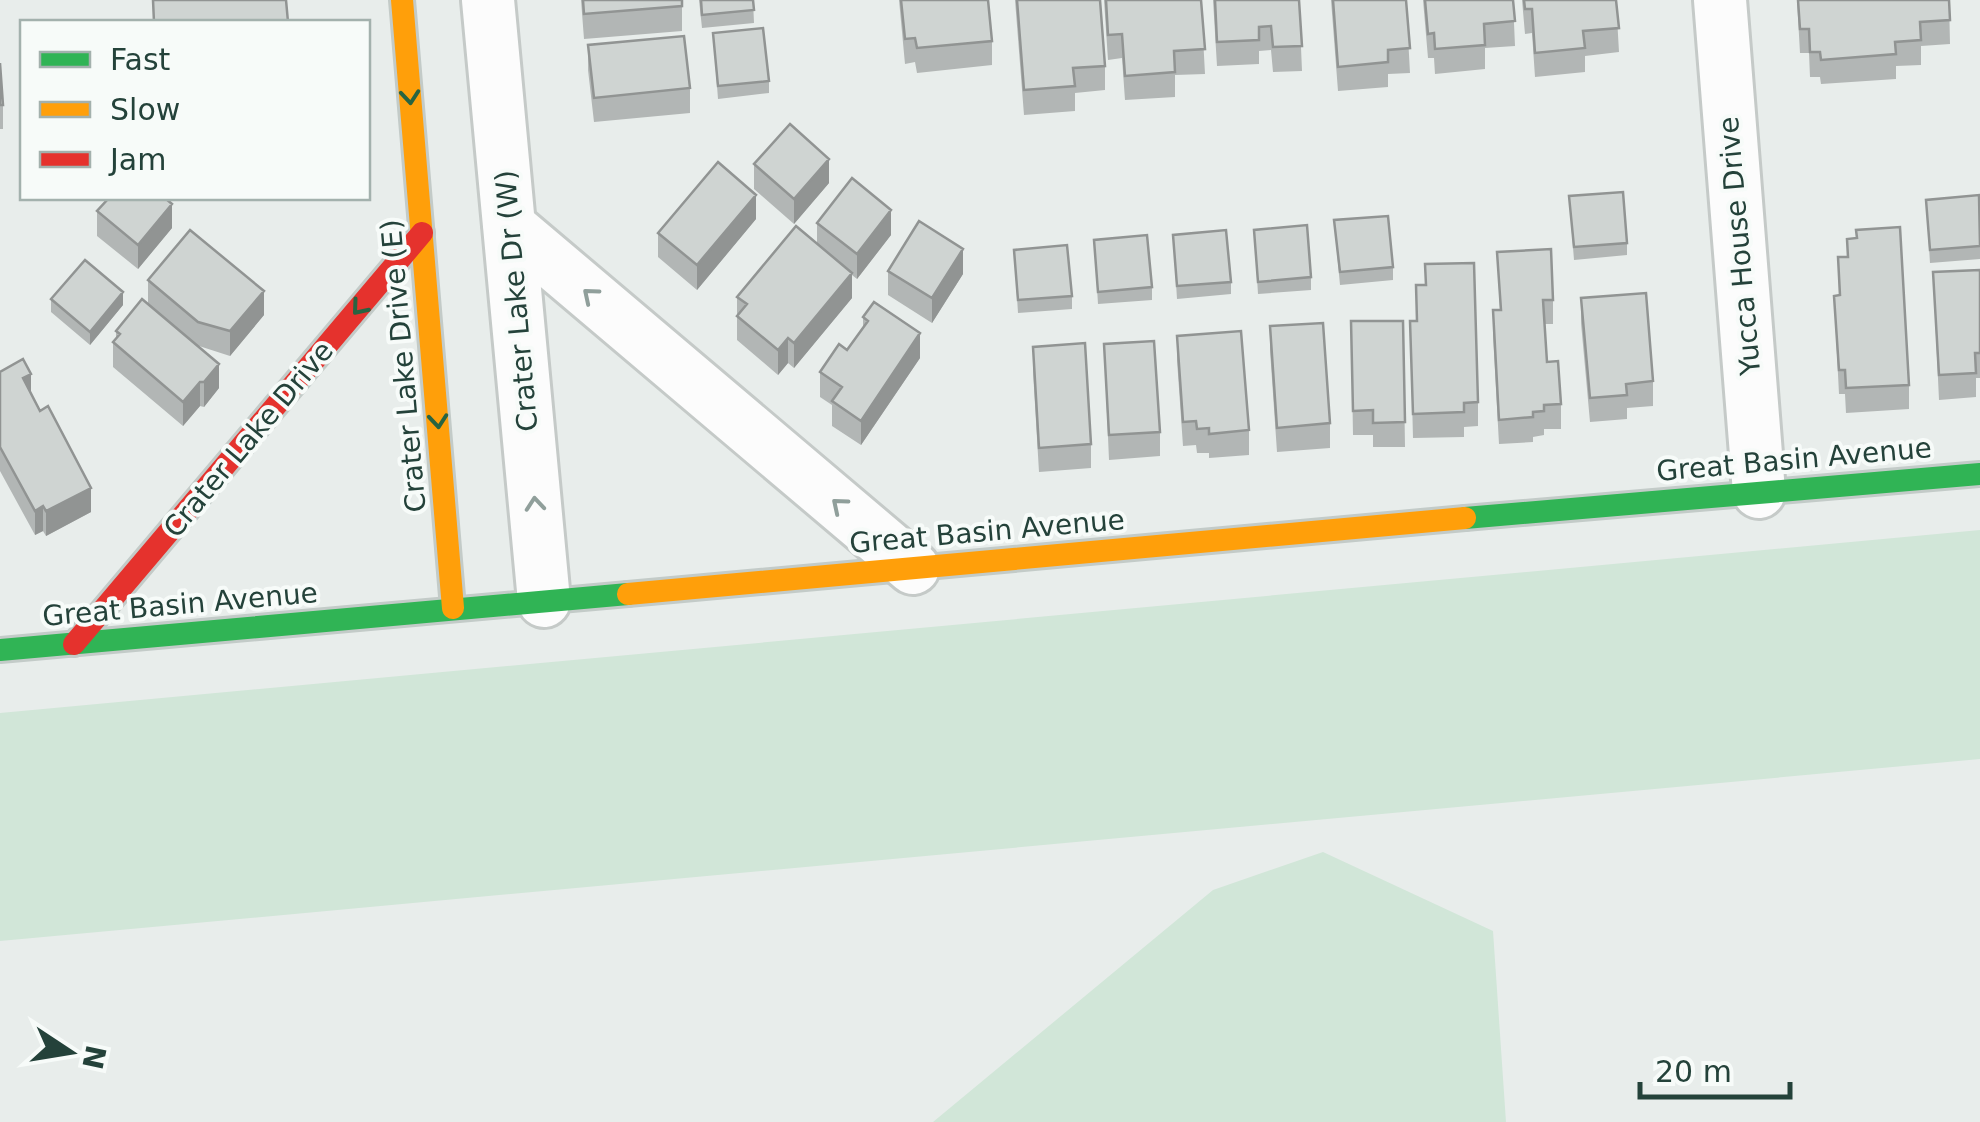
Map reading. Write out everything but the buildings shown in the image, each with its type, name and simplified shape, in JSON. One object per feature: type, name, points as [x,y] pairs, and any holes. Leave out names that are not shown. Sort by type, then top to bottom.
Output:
[{"type":"street","name":"Crater Lake Drive (E)","points":[[402,0],[453,608]]},
{"type":"street","name":"Crater Lake Dr (W)","points":[[488,0],[544,601]]},
{"type":"street","name":"Yucca House Drive","points":[[1720,0],[1758,492]]},
{"type":"street","points":[[509,226],[913,568]]},
{"type":"street","name":"Crater Lake Drive","points":[[74,644],[422,234]]},
{"type":"street","name":"Great Basin Avenue","points":[[0,650],[1980,474]]},
{"type":"green space","points":[[1980,530],[1980,759],[0,941],[0,713]]},
{"type":"green space","points":[[1323,852],[1493,931],[1506,1122],[933,1122],[1213,890]]},
{"type":"traffic: fast","points":[[1465,518],[1980,474]]},
{"type":"traffic: fast","points":[[0,650],[628,594]]},
{"type":"traffic: slow","points":[[402,0],[453,608]]},
{"type":"traffic: slow","points":[[628,594],[1465,518]]},
{"type":"traffic: jam","points":[[74,644],[422,233]]}]
